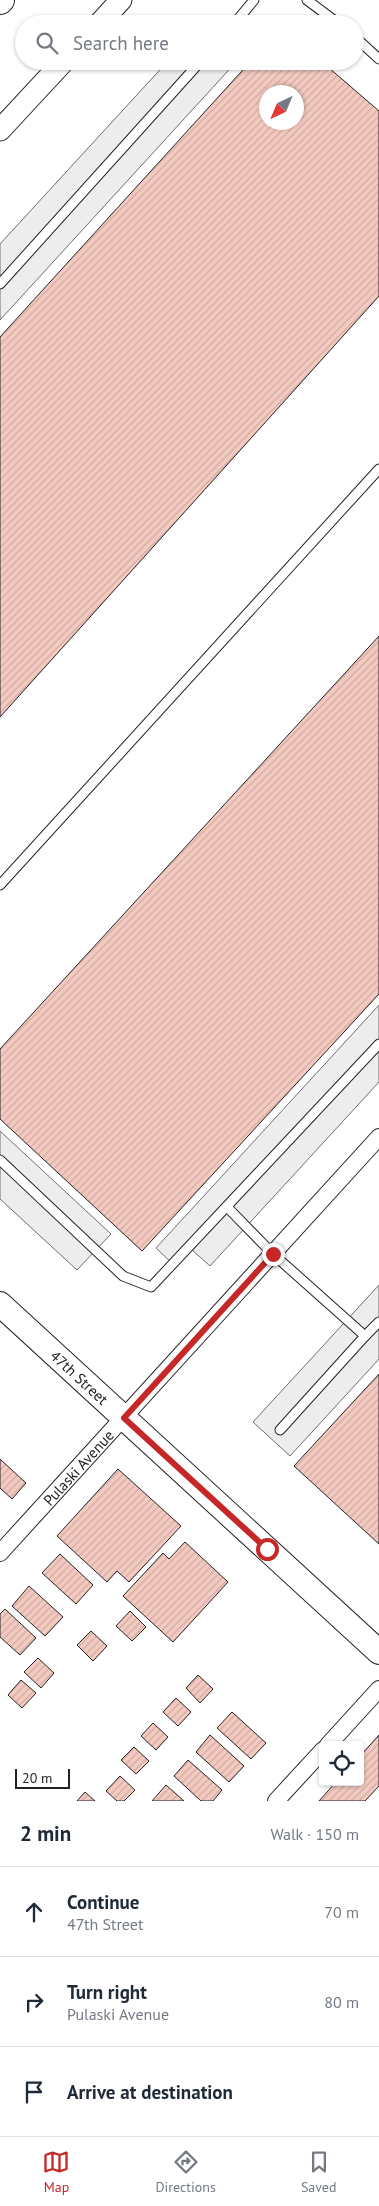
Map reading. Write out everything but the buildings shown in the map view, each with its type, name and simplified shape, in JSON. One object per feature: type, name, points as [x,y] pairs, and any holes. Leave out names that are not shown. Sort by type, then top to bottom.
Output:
[{"type":"main road","name":"47th Street","points":[[0,1304],[379,1652]]},
{"type":"street","points":[[107,15],[121,0]]},
{"type":"street","points":[[0,130],[56,70]]},
{"type":"street","name":"Pulaski Avenue","points":[[0,1553],[379,1136]]},
{"type":"street","points":[[332,1741],[379,1689]]},
{"type":"street","points":[[276,1801],[319,1754]]},
{"type":"lane","points":[[242,15],[254,0]]},
{"type":"lane","points":[[307,0],[327,15]]},
{"type":"lane","points":[[364,45],[379,59]]},
{"type":"lane","points":[[0,284],[193,70]]},
{"type":"lane","points":[[0,885],[379,469]]},
{"type":"lane","points":[[0,1160],[123,1276],[151,1287],[379,1044]]},
{"type":"lane","points":[[227,1207],[273,1254],[365,1336]]},
{"type":"lane","points":[[280,1430],[379,1322]]},
{"type":"shaded area","points":[[160,70],[229,70],[0,320],[0,244]]},
{"type":"shaded area","points":[[379,1005],[379,1082],[210,1266],[191,1249],[175,1266],[156,1248]]},
{"type":"shaded area","points":[[0,1131],[111,1234],[77,1270],[0,1199]]},
{"type":"shaded area","points":[[379,1285],[379,1359],[290,1456],[253,1422]]},
{"type":"route","points":[[267,1549],[124,1418],[273,1254]]}]
